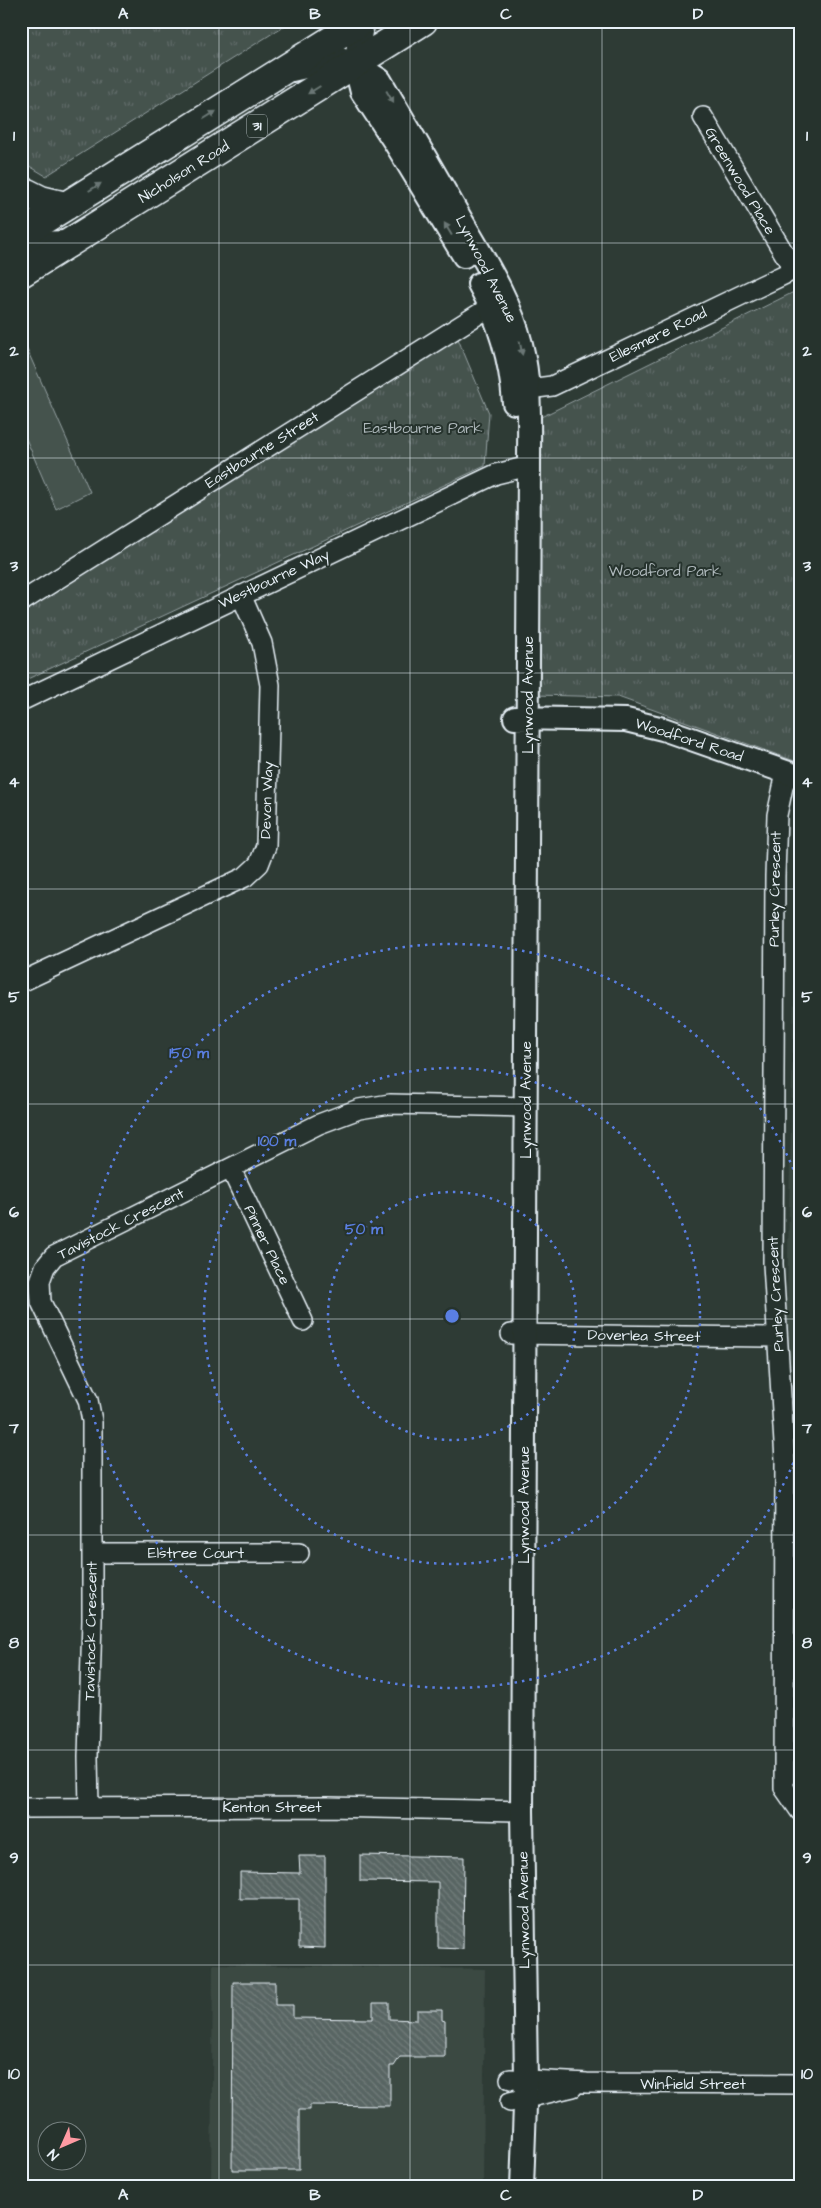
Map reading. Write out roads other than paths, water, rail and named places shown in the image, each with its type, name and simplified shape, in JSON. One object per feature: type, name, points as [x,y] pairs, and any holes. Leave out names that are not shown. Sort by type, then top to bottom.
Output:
[{"type":"main road","name":"31","points":[[21,234],[362,21]]},
{"type":"main road","name":"Nicholson Road","points":[[21,273],[423,21]]},
{"type":"main road","points":[[21,190],[42,200],[66,206]]},
{"type":"main road","points":[[21,242],[37,245],[68,244]]},
{"type":"street","points":[[355,64],[362,21]]},
{"type":"street","name":"Lynwood Avenue","points":[[276,74],[340,59],[355,64],[380,80],[480,251],[497,302],[513,318],[522,346],[520,390],[522,467],[515,1811],[511,1988],[522,2187]]},
{"type":"street","name":"Greenwood Place","points":[[702,117],[797,268]]},
{"type":"street","name":"Ellesmere Road","points":[[520,390],[552,386],[797,268]]},
{"type":"street","name":"Eastbourne Street","points":[[21,602],[497,302]]},
{"type":"street","name":"Westbourne Way","points":[[21,701],[496,474],[522,467]]},
{"type":"street","name":"Devon Way","points":[[21,982],[245,877],[259,864],[266,846],[270,685],[262,643],[241,595]]},
{"type":"street","name":"Woodford Road","points":[[521,718],[626,720],[663,729],[793,775]]},
{"type":"street","name":"Purley Crescent","points":[[793,775],[777,815],[774,876],[773,1264],[776,1338],[782,1384],[785,1460],[784,1788],[800,1811]]},
{"type":"street","name":"Tavistock Crescent","points":[[89,1808],[92,1421],[88,1400],[41,1302],[40,1281],[45,1267],[54,1256],[319,1124],[359,1110],[390,1104],[519,1107]]},
{"type":"street","name":"Pinner Place","points":[[230,1169],[303,1321]]},
{"type":"street","name":"Doverlea Street","points":[[518,1335],[776,1338]]},
{"type":"street","name":"Elstree Court","points":[[92,1553],[299,1553]]},
{"type":"street","name":"Kenton Street","points":[[21,1808],[328,1807],[515,1811]]},
{"type":"street","name":"Winfield Street","points":[[517,2090],[586,2083],[800,2084]]},
{"type":"street","name":"Lynwood Avenue","points":[[509,2187],[517,2090]]},
{"type":"park label","name":"Eastbourne Park","points":[[423,428]]},
{"type":"park label","name":"Woodford Park","points":[[665,571]]}]
